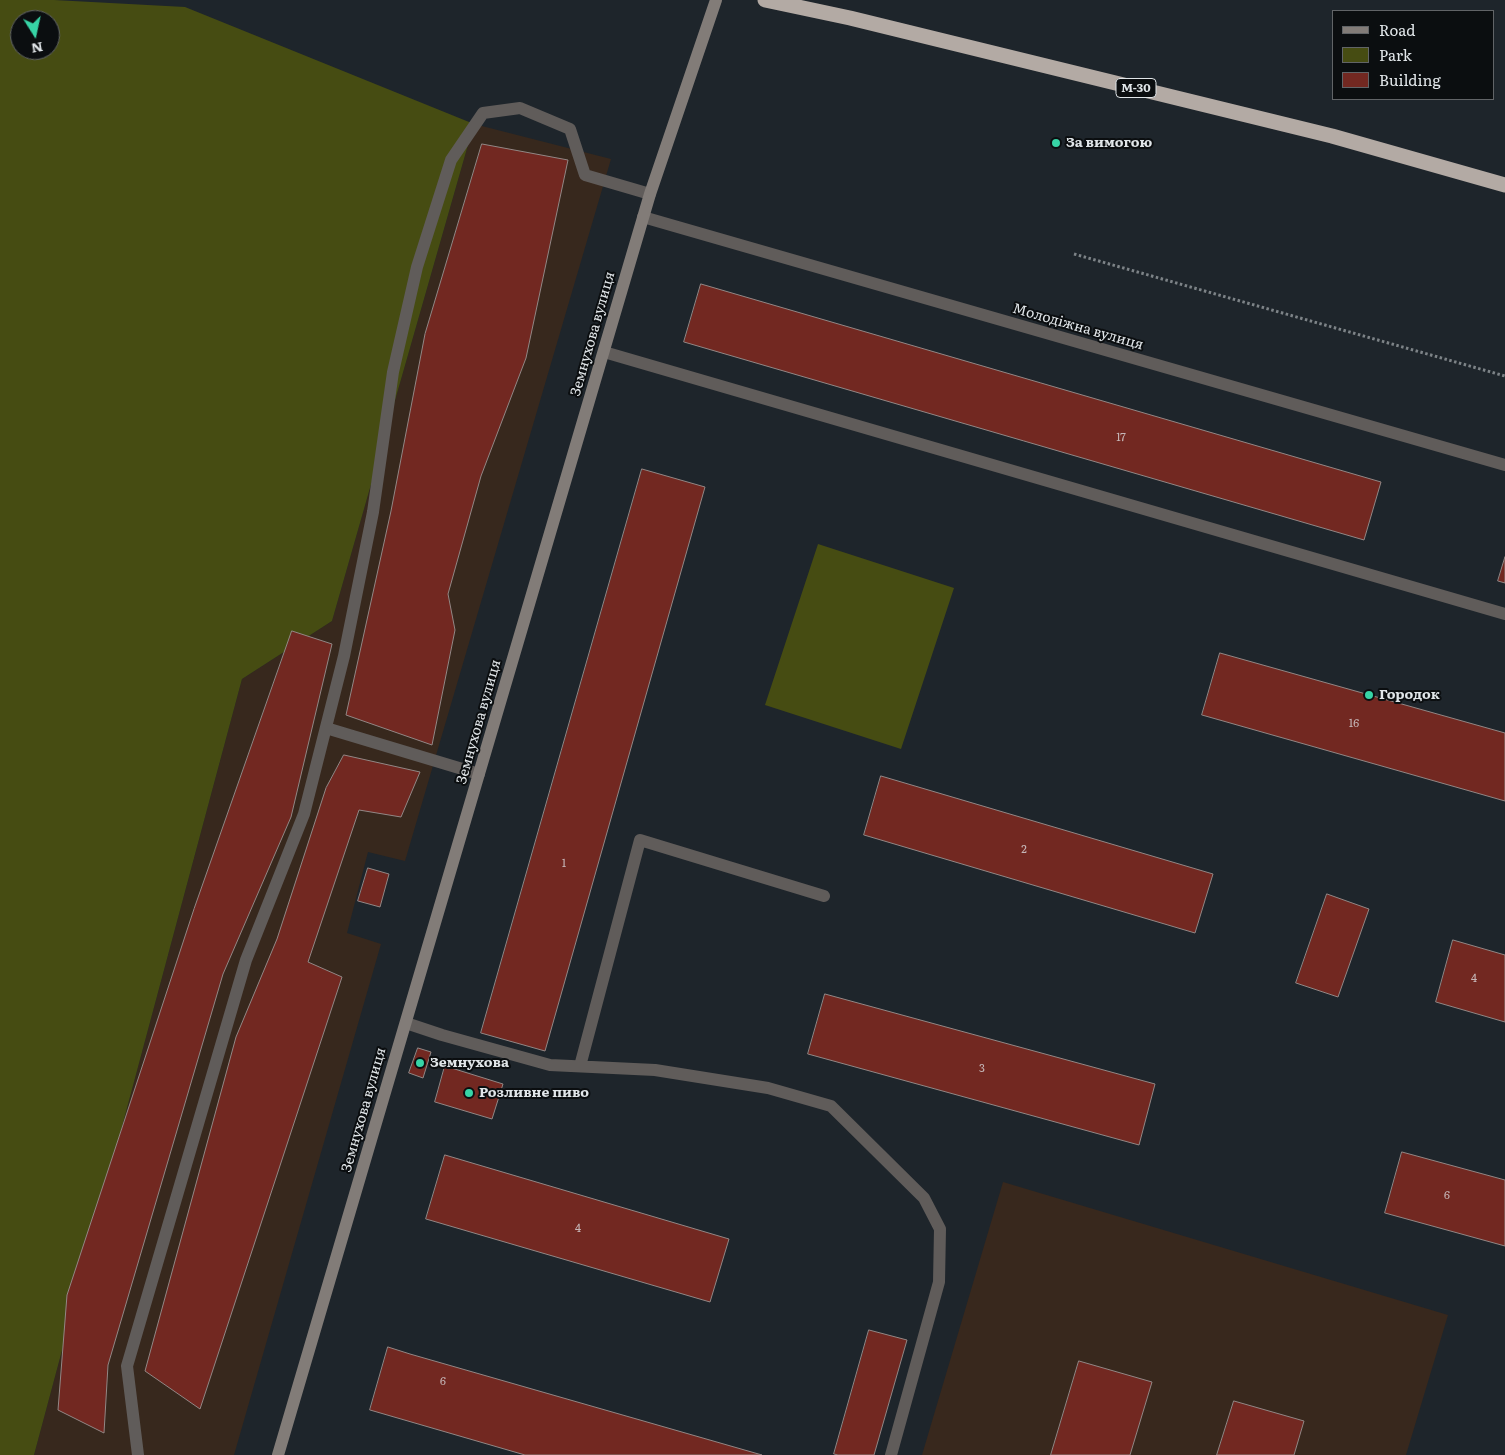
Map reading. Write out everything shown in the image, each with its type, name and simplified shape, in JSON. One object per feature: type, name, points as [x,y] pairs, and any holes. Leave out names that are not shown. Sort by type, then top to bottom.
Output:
[{"type":"highway","name":"М-30","points":[[766,0],[850,18],[1332,136],[1505,185]]},
{"type":"street","name":"Земнухова вулиця","points":[[278,1455],[650,194],[716,0]]},
{"type":"street","points":[[138,1455],[127,1366],[246,960],[304,814],[344,656],[373,512],[393,372],[417,267],[452,160],[483,113],[520,108],[570,129],[585,175],[650,194]]},
{"type":"street","name":"Молодіжна вулиця","points":[[643,218],[1505,465]]},
{"type":"street","points":[[604,352],[1505,614]]},
{"type":"street","points":[[326,728],[479,774]]},
{"type":"street","points":[[580,1066],[640,840],[824,896]]},
{"type":"street","points":[[406,1023],[550,1065],[655,1070],[759,1086],[831,1106],[924,1198],[940,1229],[939,1282],[891,1455]]},
{"type":"path","points":[[1074,254],[1505,376]]},
{"type":"shaded area","points":[[474,124],[611,159],[405,861],[368,852],[347,933],[381,944],[234,1455],[34,1455],[242,679],[332,621]]},
{"type":"shaded area","points":[[1003,1182],[1448,1315],[1406,1455],[922,1455]]},
{"type":"green space","points":[[0,0],[54,0],[185,7],[474,124],[332,621],[242,679],[34,1455],[0,1455]]},
{"type":"green space","points":[[818,544],[954,588],[901,749],[765,705]]},
{"type":"building","points":[[482,144],[568,160],[526,358],[481,476],[448,594],[455,630],[432,745],[346,715],[391,511],[425,334]]},
{"type":"building","points":[[701,284],[1381,482],[1364,540],[684,342]]},
{"type":"building","points":[[642,469],[705,487],[545,1051],[481,1033]]},
{"type":"building","points":[[1505,557],[1505,583],[1498,581]]},
{"type":"building","points":[[292,631],[332,644],[291,817],[223,974],[108,1365],[104,1433],[58,1410],[67,1295],[194,909]]},
{"type":"building","points":[[1220,653],[1505,733],[1505,801],[1202,715]]},
{"type":"building","points":[[344,755],[420,772],[401,817],[359,810],[308,962],[342,977],[200,1409],[145,1371],[236,1037],[277,939],[326,788]]},
{"type":"building","points":[[881,776],[1213,874],[1195,933],[864,835]]},
{"type":"building","points":[[368,868],[389,874],[380,907],[358,901]]},
{"type":"building","points":[[1327,894],[1369,909],[1338,997],[1296,983]]},
{"type":"building","points":[[1453,940],[1505,955],[1505,1022],[1436,1002]]},
{"type":"building","points":[[825,994],[1155,1084],[1139,1145],[808,1054]]},
{"type":"building","name":"Земнухова","points":[[418,1048],[431,1052],[423,1078],[409,1073]]},
{"type":"building","name":"Розливне пиво","points":[[445,1066],[503,1084],[492,1119],[435,1102]]},
{"type":"building","points":[[1402,1152],[1505,1180],[1505,1246],[1385,1213]]},
{"type":"building","points":[[445,1155],[729,1239],[710,1302],[426,1219]]},
{"type":"building","points":[[869,1330],[907,1340],[874,1455],[834,1454]]},
{"type":"building","points":[[388,1347],[762,1455],[525,1455],[370,1410]]},
{"type":"building","points":[[1079,1361],[1152,1382],[1130,1455],[1051,1455]]},
{"type":"building","points":[[1234,1401],[1304,1421],[1294,1455],[1217,1455]]},
{"type":"place","name":"За вимогою","points":[[1056,143]]},
{"type":"place","name":"Городок","points":[[1369,695]]},
{"type":"place","name":"Земнухова","points":[[420,1063]]},
{"type":"place","name":"Розливне пиво","points":[[469,1093]]}]
